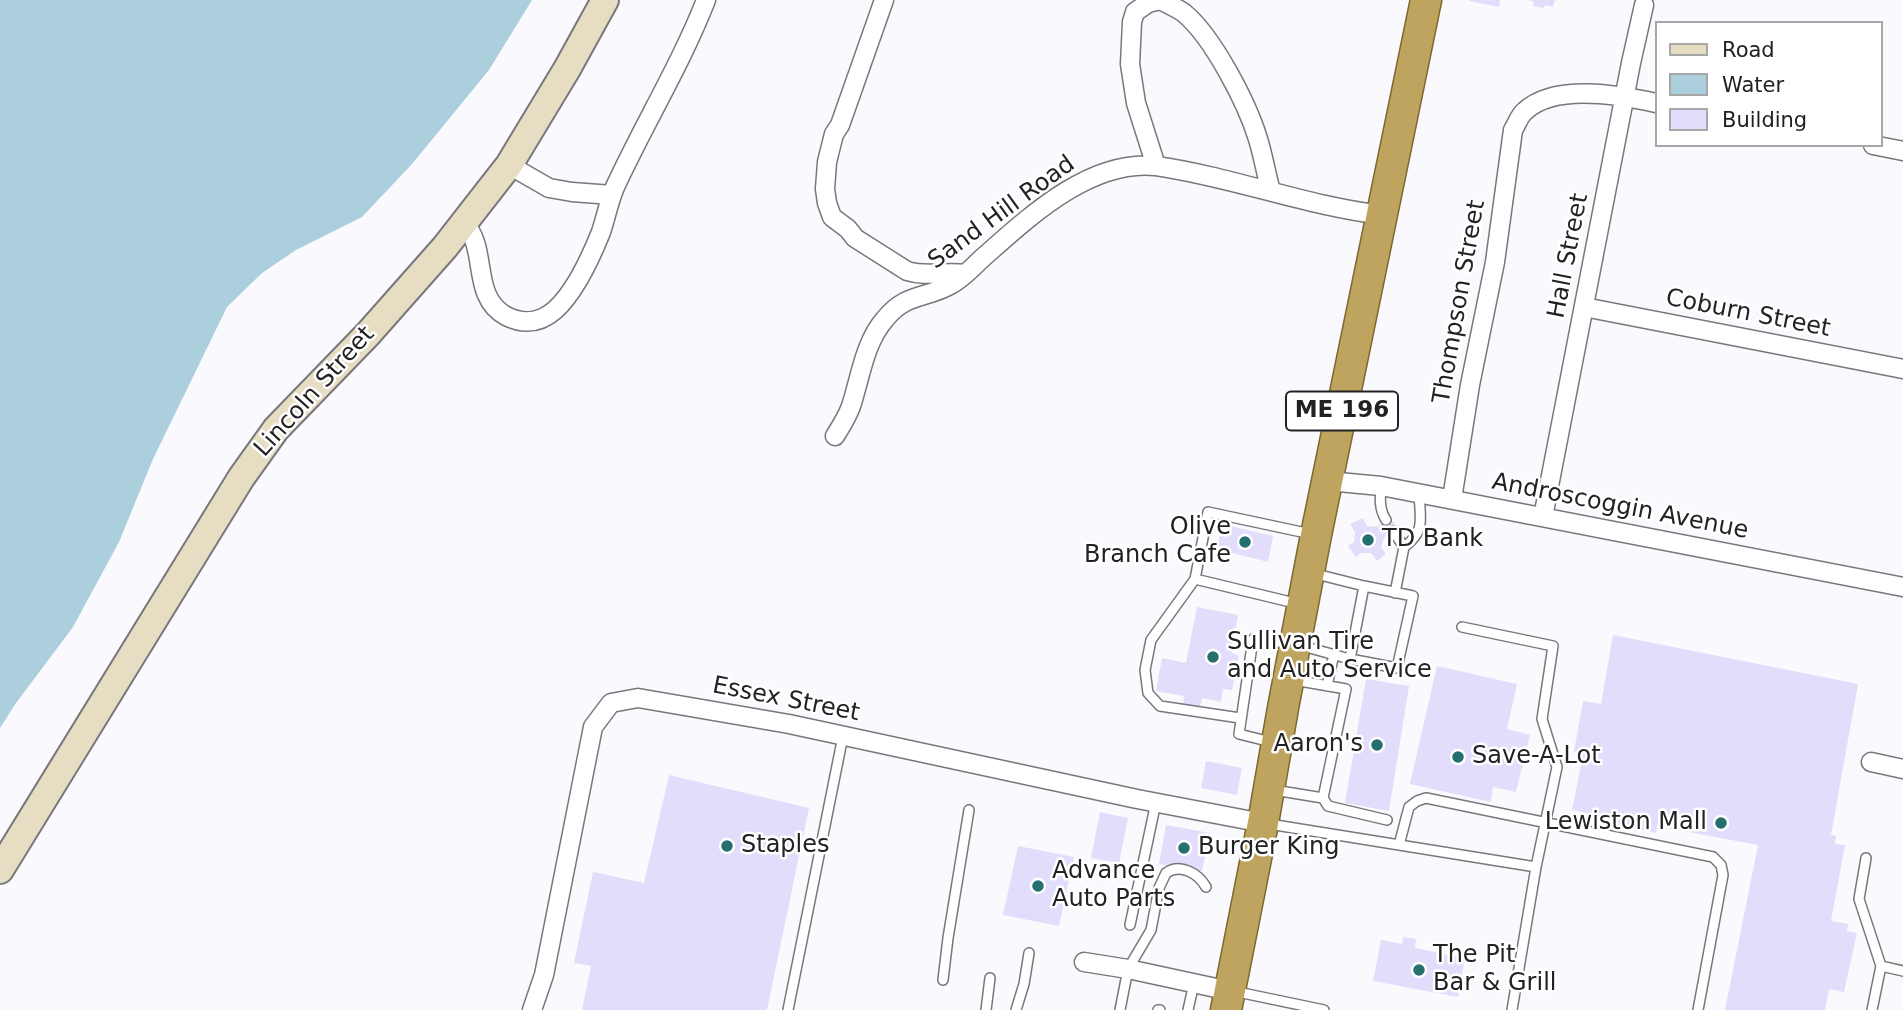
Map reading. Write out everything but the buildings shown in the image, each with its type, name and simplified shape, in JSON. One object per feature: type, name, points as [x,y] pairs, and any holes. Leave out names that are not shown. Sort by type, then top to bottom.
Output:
[{"type":"highway","name":"ME 196","points":[[1228,1000],[1264,823],[1302,604],[1426,0]]},
{"type":"main road","name":"Lincoln Street","points":[[0,870],[178,580],[276,429],[368,334],[445,247],[509,165],[605,0]]},
{"type":"street","points":[[464,222],[474,238],[484,288],[494,307],[521,322],[545,317],[556,309],[579,277],[601,232],[612,195],[706,0]]},
{"type":"street","points":[[884,0],[840,125],[834,134],[827,162],[827,203],[832,217],[855,238],[907,271],[916,274],[965,274]]},
{"type":"street","points":[[1156,166],[1136,103],[1130,64],[1135,12],[1148,3],[1160,0],[1183,12],[1200,30],[1221,62],[1251,119],[1271,191]]},
{"type":"street","name":"Hall Street","points":[[1543,517],[1644,5]]},
{"type":"street","name":"Thompson Street","points":[[1452,499],[1468,398],[1495,262],[1513,130],[1521,115],[1536,103],[1551,98],[1584,93],[1625,96]]},
{"type":"street","points":[[1625,96],[1654,103]]},
{"type":"street","points":[[1882,147],[1903,151]]},
{"type":"street","name":"Sand Hill Road","points":[[835,436],[852,404],[867,353],[885,319],[902,302],[948,286],[1068,190],[1107,171],[1146,164],[1383,215]]},
{"type":"street","points":[[509,165],[549,188],[612,195]]},
{"type":"street","name":"Coburn Street","points":[[1584,307],[1903,369]]},
{"type":"street","name":"Androscoggin Avenue","points":[[1328,481],[1381,486],[1452,499],[1903,587]]},
{"type":"street","name":"Essex Street","points":[[532,1010],[544,975],[593,727],[611,704],[638,698],[843,736],[1264,823]]},
{"type":"street","points":[[1871,762],[1903,769]]},
{"type":"street","points":[[1084,962],[1194,983],[1228,1000]]},
{"type":"lane","points":[[1381,486],[1380,502],[1386,520]]},
{"type":"lane","points":[[1395,593],[1404,547],[1415,539],[1420,529],[1419,493]]},
{"type":"lane","points":[[1240,718],[1160,706],[1148,693],[1145,670],[1152,640],[1195,579],[1208,512],[1316,535]]},
{"type":"lane","points":[[1393,531],[1404,547]]},
{"type":"lane","points":[[1277,743],[1239,734],[1253,639],[1295,645],[1397,668],[1413,596],[1310,572]]},
{"type":"lane","points":[[1195,579],[1302,604]]},
{"type":"lane","points":[[1350,659],[1364,586]]},
{"type":"lane","points":[[1462,627],[1553,646],[1542,719],[1557,767],[1536,867],[1512,1010]]},
{"type":"lane","points":[[1327,686],[1334,654]]},
{"type":"lane","points":[[1288,679],[1346,689],[1323,798],[1328,806],[1387,820]]},
{"type":"lane","points":[[788,1010],[843,736]]},
{"type":"lane","points":[[1269,789],[1323,798]]},
{"type":"lane","points":[[1399,845],[1409,807],[1426,798],[1713,857],[1721,864],[1723,875],[1698,1010]]},
{"type":"lane","points":[[1130,925],[1156,802]]},
{"type":"lane","points":[[943,980],[969,810]]},
{"type":"lane","points":[[1264,823],[1536,867]]},
{"type":"lane","points":[[1866,858],[1859,900],[1881,966],[1872,1010]]},
{"type":"lane","points":[[1120,1010],[1128,969],[1151,930],[1162,879],[1169,870],[1176,868],[1193,873],[1206,887]]},
{"type":"lane","points":[[1016,1010],[1029,953]]},
{"type":"lane","points":[[1881,966],[1903,971]]},
{"type":"lane","points":[[986,1010],[990,978]]},
{"type":"lane","points":[[1188,1010],[1194,983]]},
{"type":"lane","points":[[1228,1000],[1324,1010]]},
{"type":"water","points":[[0,0],[532,0],[489,70],[412,164],[362,217],[296,250],[262,273],[227,307],[153,459],[119,542],[73,627],[0,728]]},
{"type":"place","name":"TD Bank","points":[[1368,540]]},
{"type":"place","name":"Olive Branch Cafe","points":[[1245,542]]},
{"type":"place","name":"Sullivan Tire and Auto Service","points":[[1213,657]]},
{"type":"place","name":"Aaron's","points":[[1377,745]]},
{"type":"place","name":"Save-A-Lot","points":[[1458,757]]},
{"type":"place","name":"Lewiston Mall","points":[[1721,823]]},
{"type":"place","name":"Staples","points":[[727,846]]},
{"type":"place","name":"Burger King","points":[[1184,848]]},
{"type":"place","name":"Advance Auto Parts","points":[[1038,886]]},
{"type":"place","name":"The Pit Bar & Grill","points":[[1419,970]]}]
